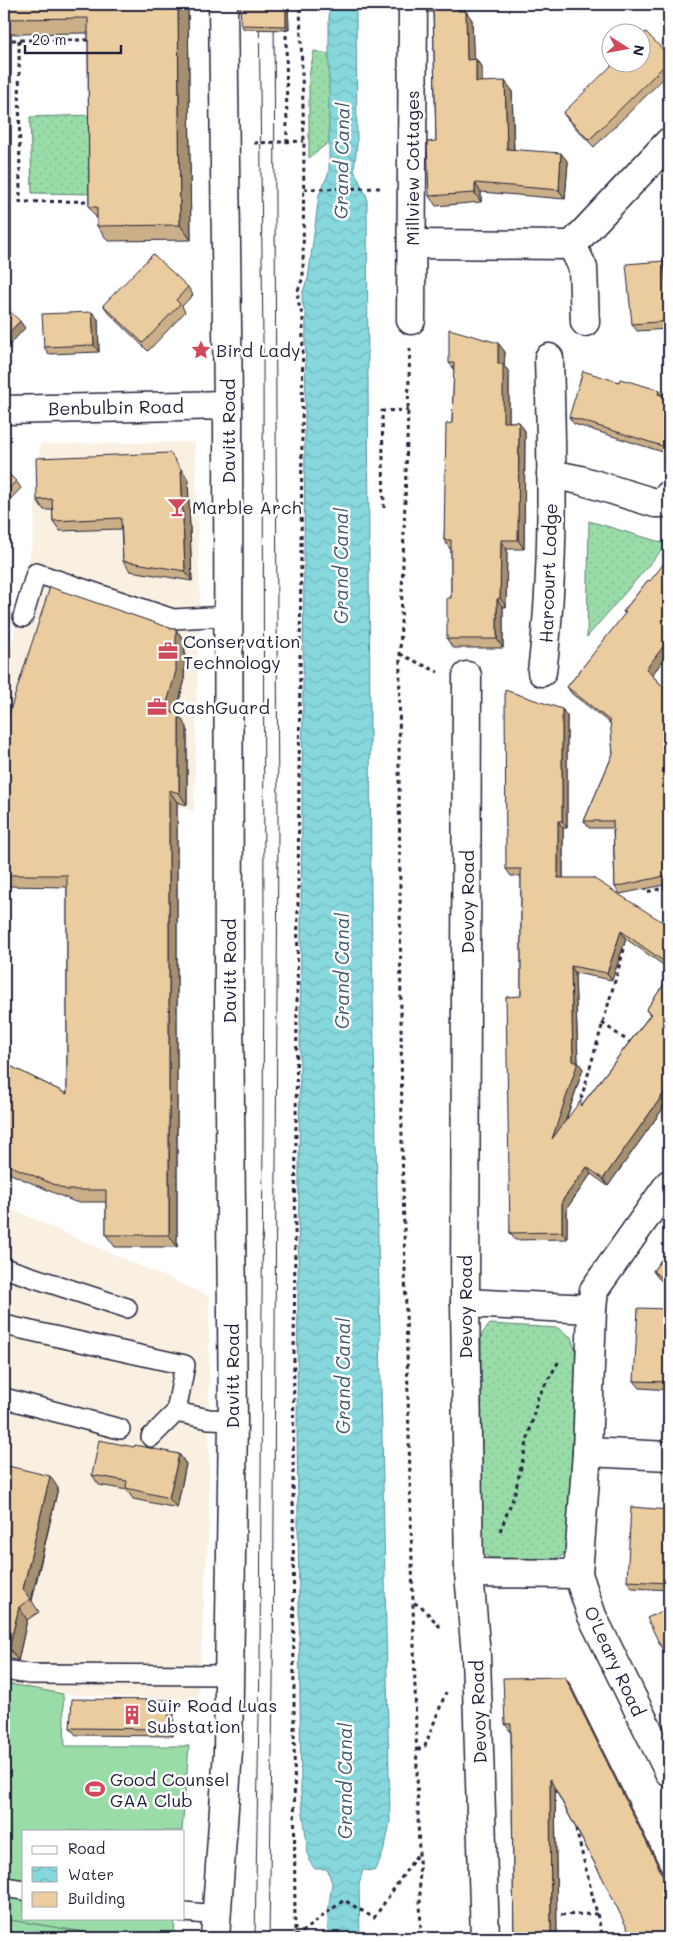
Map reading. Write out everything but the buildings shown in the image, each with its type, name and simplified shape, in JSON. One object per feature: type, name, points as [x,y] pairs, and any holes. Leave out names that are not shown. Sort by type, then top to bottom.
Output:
[{"type":"street","name":"Davitt Road","points":[[217,1926],[228,1751],[233,1420],[229,1006],[228,404],[222,4]]},
{"type":"street","name":"Millview Cottages","points":[[411,320],[413,9]]},
{"type":"street","points":[[412,244],[572,245],[669,142]]},
{"type":"street","points":[[572,245],[583,268],[585,322]]},
{"type":"street","name":"Harcourt Lodge","points":[[542,672],[548,618],[551,474],[549,358]]},
{"type":"street","name":"Benbulbin Road","points":[[4,410],[228,404]]},
{"type":"street","points":[[551,474],[580,480],[655,503],[663,503],[669,495]]},
{"type":"street","name":"Devoy Road","points":[[467,676],[465,1303],[469,1573],[476,1656],[485,1938]]},
{"type":"street","name":"O'Leary Road","points":[[669,1184],[594,1290],[587,1452],[578,1574],[592,1616],[669,1772]]},
{"type":"street","points":[[465,1303],[592,1309]]},
{"type":"street","points":[[587,1452],[669,1456]]},
{"type":"street","points":[[469,1573],[578,1574]]},
{"type":"lane","points":[[23,616],[36,572],[173,619],[228,616]]},
{"type":"lane","points":[[4,1268],[127,1308]]},
{"type":"lane","points":[[4,1325],[185,1365],[176,1412],[151,1437]]},
{"type":"lane","points":[[4,1398],[120,1430]]},
{"type":"lane","points":[[176,1412],[209,1419],[233,1420]]},
{"type":"lane","points":[[4,1670],[30,1674],[230,1675]]},
{"type":"lane","points":[[4,1887],[22,1890]]},
{"type":"lane","points":[[185,1912],[217,1926]]},
{"type":"path","points":[[295,1938],[293,1473],[303,326],[297,290],[303,278],[304,189],[300,4]]},
{"type":"path","points":[[286,24],[287,143]]},
{"type":"path","points":[[4,40],[96,40]]},
{"type":"path","points":[[19,40],[20,202],[95,201]]},
{"type":"path","points":[[224,144],[304,141]]},
{"type":"path","points":[[304,189],[387,188]]},
{"type":"path","points":[[411,320],[410,410],[400,654],[399,776],[402,1144],[421,1938]]},
{"type":"path","points":[[384,508],[382,411],[410,410]]},
{"type":"path","points":[[400,654],[436,671]]},
{"type":"path","points":[[645,883],[646,892],[669,887]]},
{"type":"path","points":[[581,1099],[626,946]]},
{"type":"path","points":[[602,1023],[639,1049]]},
{"type":"path","points":[[497,1540],[514,1496],[538,1398],[562,1356]]},
{"type":"path","points":[[414,1602],[421,1606],[446,1634]]},
{"type":"path","points":[[572,1813],[603,1938]]},
{"type":"path","points":[[295,1938],[344,1900],[374,1918],[419,1852]]},
{"type":"path","points":[[547,1915],[597,1914]]},
{"type":"shaded area","points":[[195,442],[200,590],[194,811],[4,762],[4,684],[33,539],[40,444]]},
{"type":"shaded area","points":[[4,1206],[209,1296],[209,1524],[198,1701],[63,1694],[4,1683]]},
{"type":"green space","points":[[314,51],[334,55],[334,138],[309,158],[309,76]]},
{"type":"green space","points":[[93,115],[94,194],[32,193],[30,117]]},
{"type":"green space","points":[[589,521],[667,544],[587,637]]},
{"type":"green space","points":[[490,1324],[558,1328],[571,1337],[579,1362],[568,1547],[562,1556],[553,1559],[491,1558],[480,1551],[481,1339],[483,1332]]},
{"type":"green space","name":"Good Counsel GAA Club","points":[[4,1683],[63,1694],[65,1746],[189,1746],[182,1830],[22,1830],[22,1920],[175,1920],[174,1938],[122,1938],[4,1919]]},
{"type":"green space","points":[[4,1919],[122,1938],[4,1938]]},
{"type":"water","name":"Grand Canal","points":[[329,4],[356,4],[357,145],[354,170],[367,197],[371,899],[390,1821],[385,1847],[380,1859],[374,1871],[363,1870],[359,1884],[360,1938],[328,1938],[328,1912],[332,1883],[327,1869],[315,1869],[309,1861],[301,1797],[297,1421],[306,314],[302,296],[308,279],[319,195],[329,172]]},
{"type":"tram line","points":[[255,1938],[260,1661],[264,950],[263,340],[259,4]]},
{"type":"tram line","points":[[269,1938],[273,1686],[278,826],[274,4]]},
{"type":"place","name":"Bird Lady","points":[[201,350]]},
{"type":"place","name":"Marble Arch","points":[[177,507]]},
{"type":"place","name":"Conservation Technology","points":[[168,651]]},
{"type":"place","name":"CashGuard","points":[[157,707]]},
{"type":"place","name":"Suir Road Luas Substation","points":[[132,1715]]},
{"type":"place","name":"Good Counsel GAA Club","points":[[95,1789]]}]
